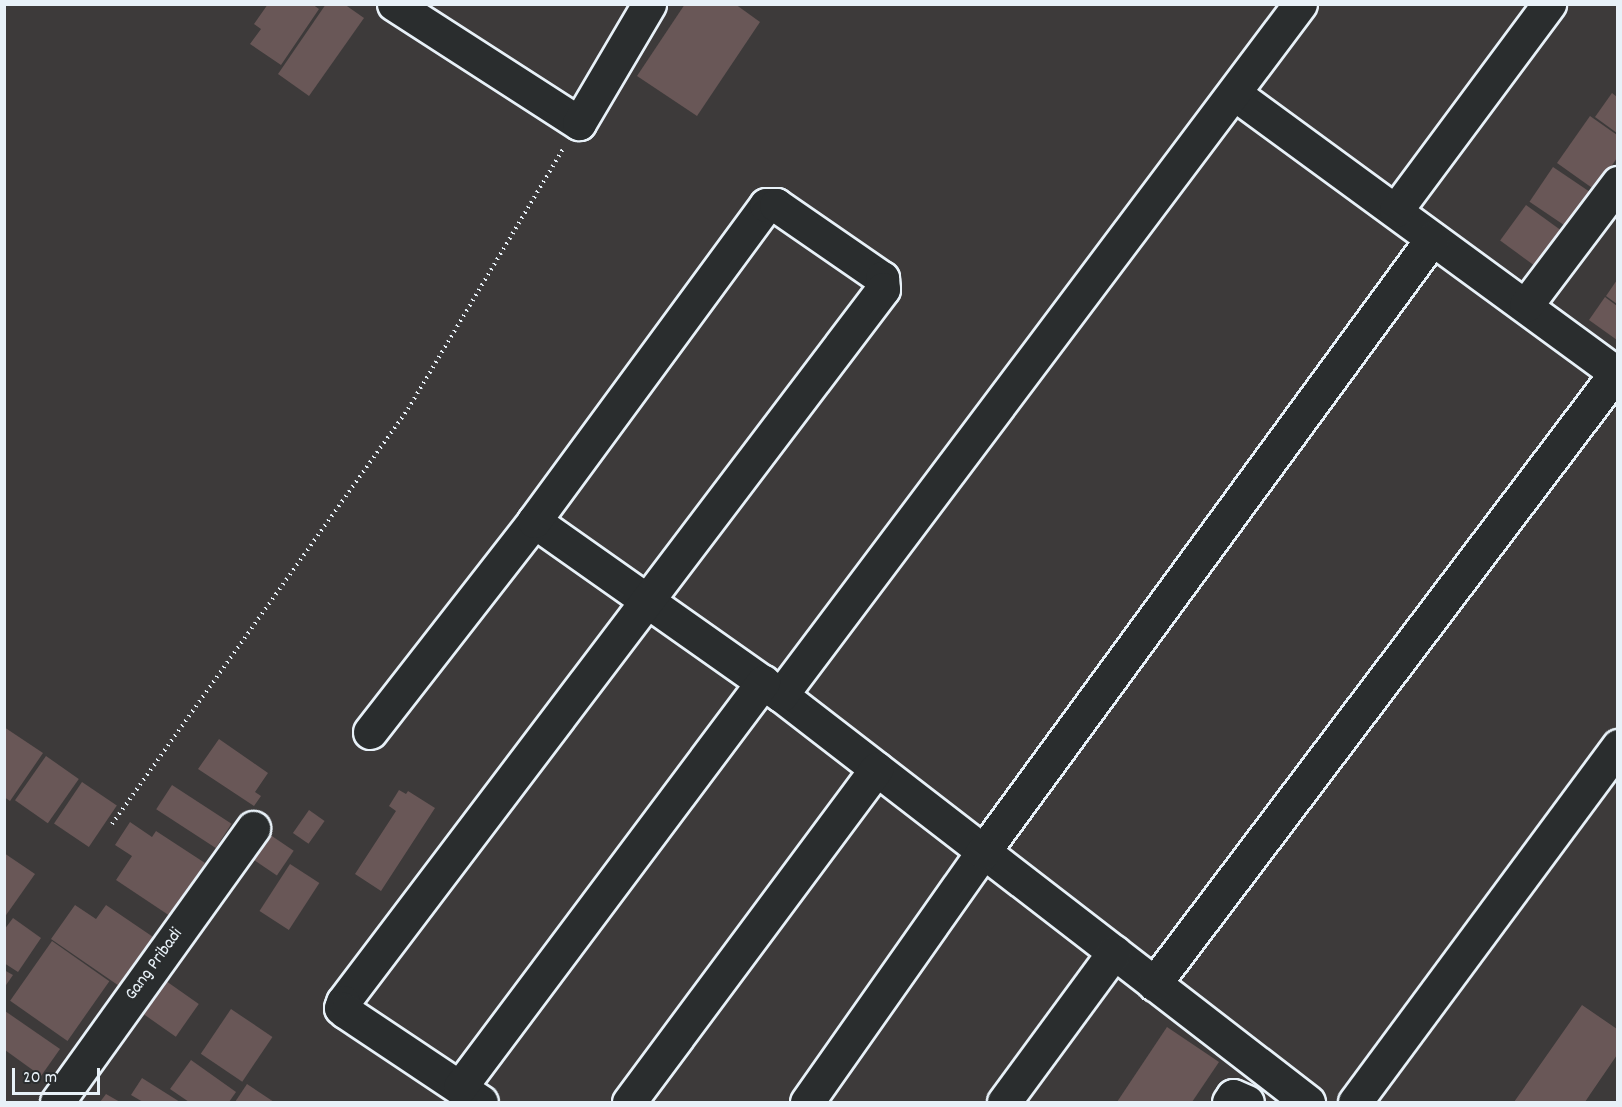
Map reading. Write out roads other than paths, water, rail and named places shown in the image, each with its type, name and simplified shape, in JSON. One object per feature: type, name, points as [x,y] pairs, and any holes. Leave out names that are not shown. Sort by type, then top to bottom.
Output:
[{"type":"street","points":[[394,4],[579,123],[649,4]]},
{"type":"street","points":[[370,732],[534,521],[766,205],[776,205],[882,278],[883,289],[645,599],[343,1002],[341,1008],[346,1012],[471,1095],[772,689],[1234,94],[1300,4]]},
{"type":"street","points":[[1396,210],[1549,4]]},
{"type":"street","points":[[1154,984],[1617,373],[1234,94]]},
{"type":"street","points":[[1526,305],[1617,183]]},
{"type":"street","points":[[807,1102],[983,852],[1432,239]]},
{"type":"street","points":[[534,521],[772,689],[1308,1102]]},
{"type":"street","points":[[1355,1102],[1617,746]]},
{"type":"street","points":[[629,1102],[876,769]]},
{"type":"street","name":"Gang Pribadi","points":[[57,1102],[253,828]]},
{"type":"street","points":[[1004,1102],[1114,952]]},
{"type":"street","points":[[1229,1102],[1233,1096],[1247,1102]]}]
